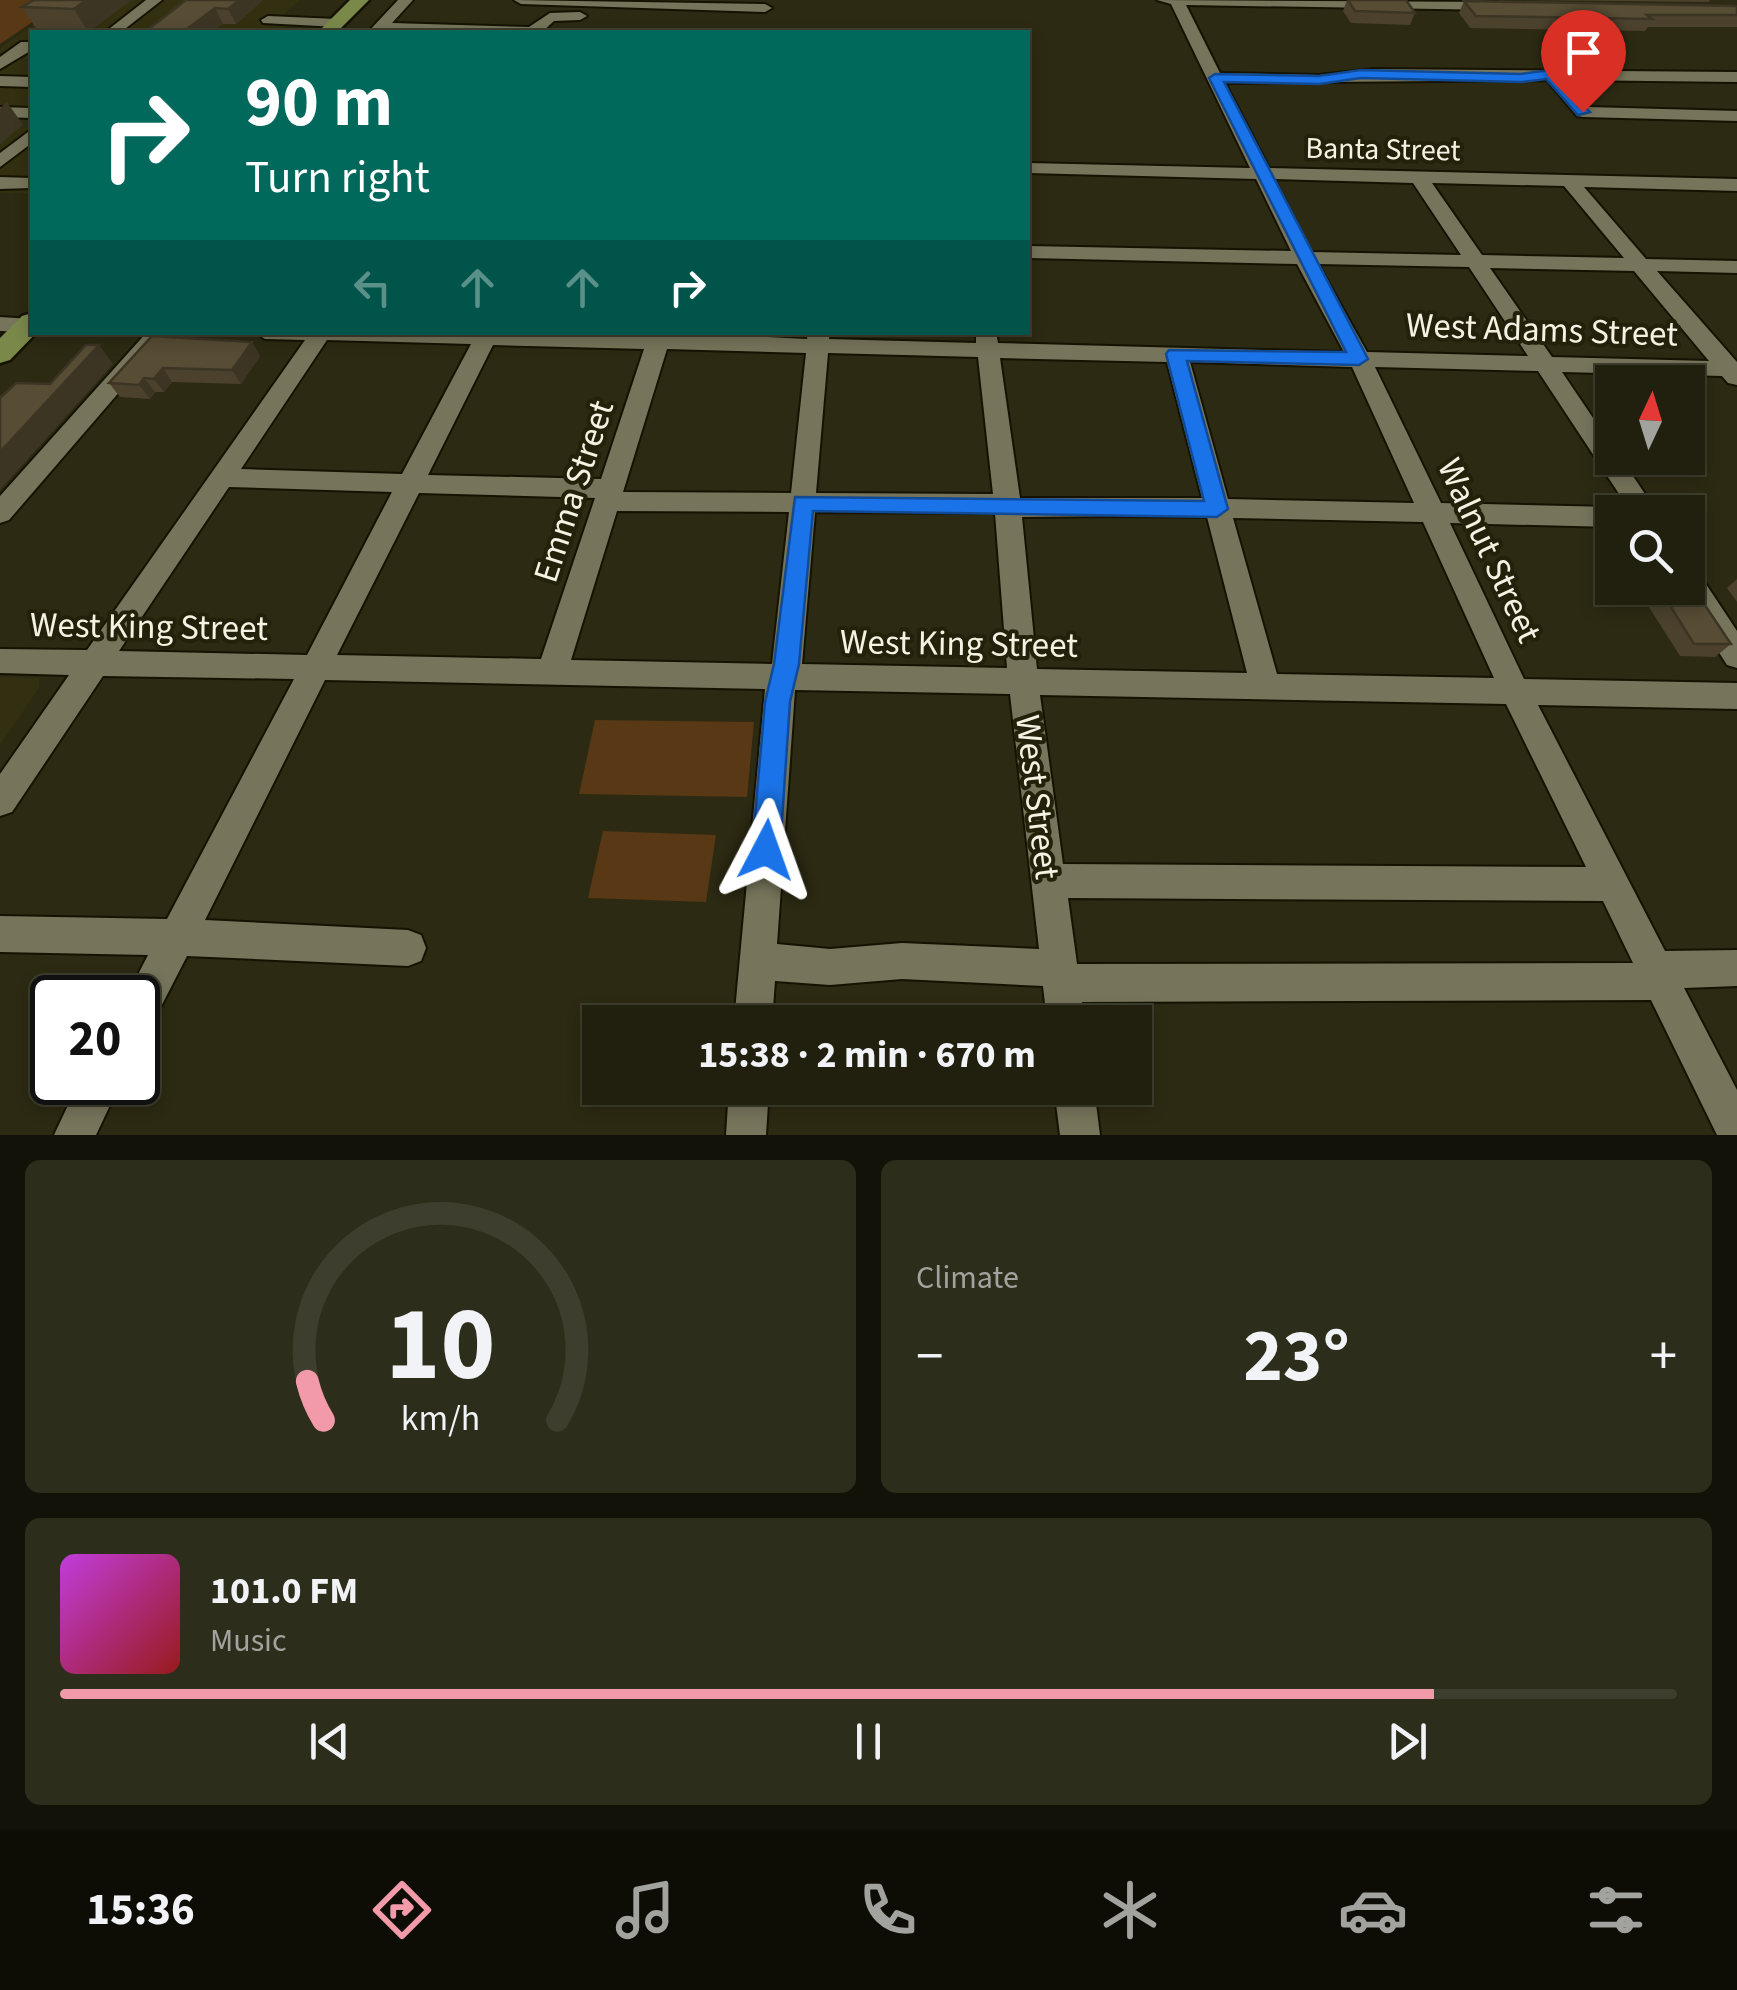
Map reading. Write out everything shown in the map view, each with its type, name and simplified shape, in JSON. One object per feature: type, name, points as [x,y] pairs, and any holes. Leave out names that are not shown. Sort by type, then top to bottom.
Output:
[{"type":"main road","points":[[332,28],[360,0]]},
{"type":"main road","points":[[0,354],[23,324]]},
{"type":"street","points":[[115,30],[155,0]]},
{"type":"street","points":[[256,30],[290,0]]},
{"type":"street","points":[[377,30],[406,0]]},
{"type":"street","points":[[520,0],[765,14]]},
{"type":"street","points":[[1164,0],[1505,6]]},
{"type":"street","name":"Walnut Street","points":[[1176,0],[1304,258],[1359,359],[1516,694],[1737,1132]]},
{"type":"street","points":[[536,30],[550,16],[765,14]]},
{"type":"street","points":[[268,20],[332,28]]},
{"type":"street","points":[[0,64],[30,46]]},
{"type":"street","points":[[1215,78],[1319,80],[1361,74],[1737,77]]},
{"type":"street","points":[[1550,74],[1583,112],[1737,116]]},
{"type":"street","points":[[0,112],[30,113]]},
{"type":"street","points":[[0,162],[30,136]]},
{"type":"street","name":"Banta Street","points":[[1030,168],[1737,184]]},
{"type":"street","points":[[1418,176],[1633,495]]},
{"type":"street","points":[[1569,180],[1734,372]]},
{"type":"street","points":[[0,183],[30,184]]},
{"type":"street","points":[[1030,252],[1737,267]]},
{"type":"street","points":[[0,513],[157,335]]},
{"type":"street","points":[[0,800],[321,335]]},
{"type":"street","points":[[158,975],[486,335]]},
{"type":"street","name":"West Adams Street","points":[[486,335],[987,342],[1176,354],[1544,362],[1734,372]]},
{"type":"street","name":"Emma Street","points":[[552,672],[659,337]]},
{"type":"street","points":[[754,1005],[777,702],[783,679],[818,340]]},
{"type":"street","name":"West Street","points":[[987,342],[1008,506],[1023,680],[1064,1005]]},
{"type":"street","points":[[1176,354],[1265,686]]},
{"type":"street","points":[[219,478],[413,482],[803,502],[1595,518]]},
{"type":"street","points":[[1704,605],[1737,656]]},
{"type":"street","name":"West King Street","points":[[0,661],[1737,696]]},
{"type":"street","points":[[1048,881],[1612,884]]},
{"type":"street","points":[[0,934],[177,937],[408,948]]},
{"type":"street","points":[[757,961],[830,966],[902,961],[1060,976],[1658,976],[1737,968]]},
{"type":"street","points":[[74,1135],[89,1105]]},
{"type":"street","points":[[746,1135],[748,1105]]},
{"type":"street","points":[[1076,1105],[1080,1135]]},
{"type":"shaded area","points":[[0,0],[65,0],[0,44]]},
{"type":"shaded area","points":[[69,0],[300,0],[284,14],[285,27],[281,30],[30,30],[30,193],[0,193],[0,48]]},
{"type":"shaded area","points":[[0,677],[39,678],[39,688],[0,745]]},
{"type":"shaded area","points":[[595,720],[754,722],[747,797],[579,794]]},
{"type":"shaded area","points":[[603,831],[716,835],[706,902],[588,898]]},
{"type":"building","points":[[34,0],[86,0],[74,9],[22,7]]},
{"type":"building","points":[[186,0],[239,0],[228,9],[215,8],[186,30],[148,30]]},
{"type":"building","points":[[1348,0],[1406,0],[1415,13],[1355,11]]},
{"type":"building","points":[[1464,1],[1735,6],[1737,15],[1647,15],[1652,19],[1476,16]]},
{"type":"building","points":[[152,336],[252,342],[232,370],[163,368],[154,379],[144,378],[139,385],[109,383]]},
{"type":"building","points":[[86,345],[99,345],[0,452],[0,398],[16,383],[50,384]]},
{"type":"building","points":[[1670,605],[1705,605],[1731,644],[1694,644]]},
{"type":"route","points":[[766,850],[777,702],[787,664],[803,502],[1217,509],[1176,354],[1359,359],[1215,78],[1332,80],[1361,74],[1521,78],[1550,74],[1583,112]]}]
